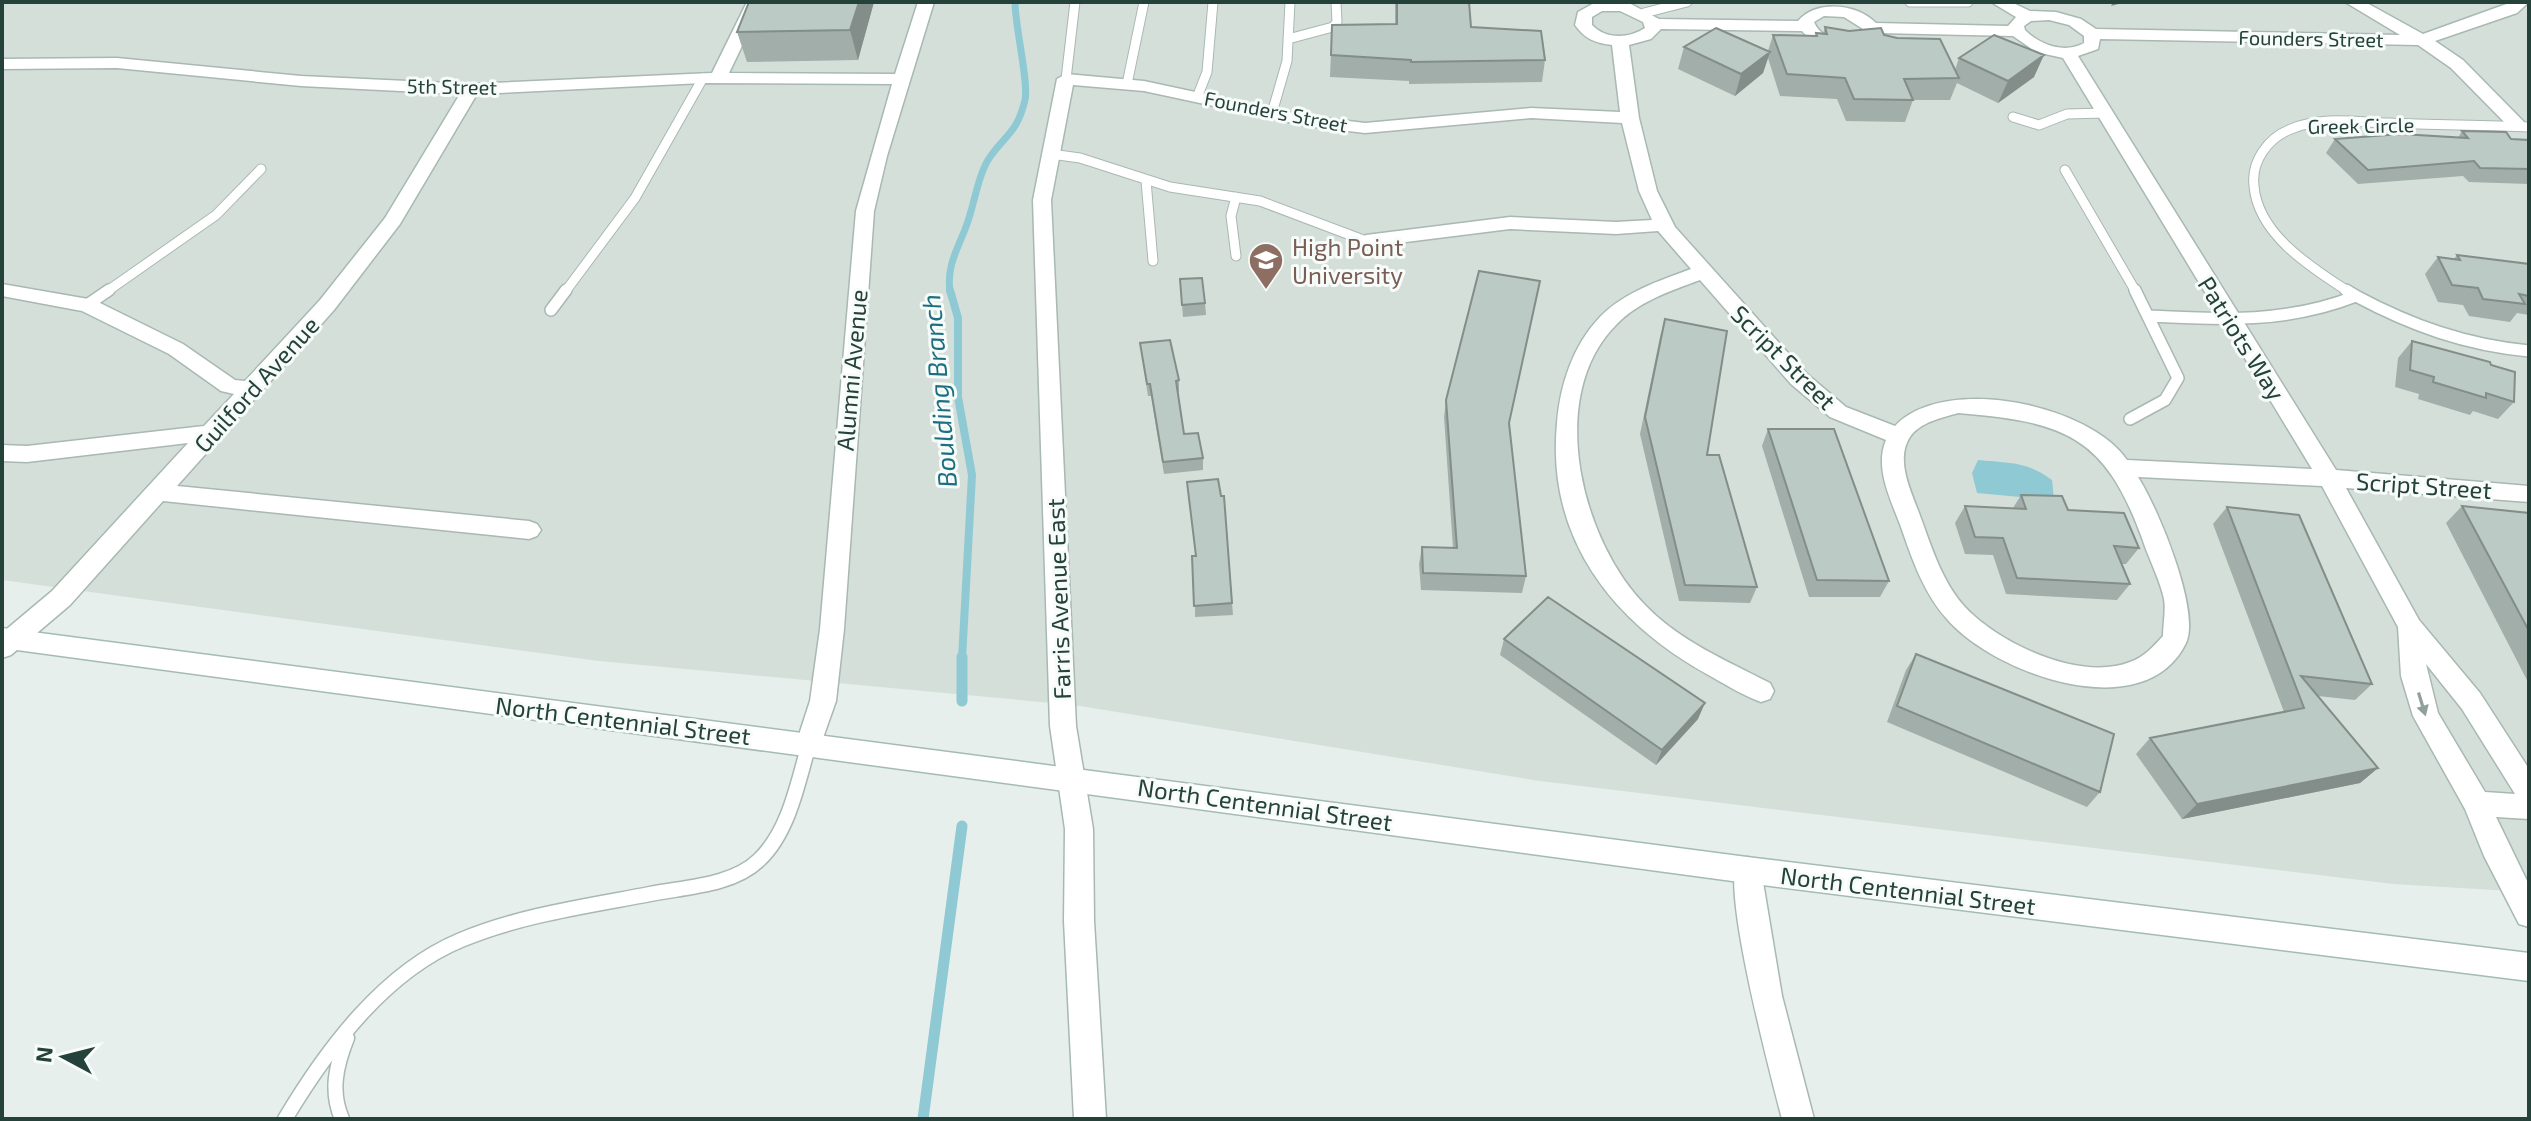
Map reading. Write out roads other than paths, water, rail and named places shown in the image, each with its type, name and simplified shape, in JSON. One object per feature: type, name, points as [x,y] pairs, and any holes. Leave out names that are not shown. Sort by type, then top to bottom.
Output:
[{"type":"street","points":[[710,78],[755,2]]},
{"type":"street","name":"Alumni Avenue","points":[[809,744],[823,701],[832,629],[865,211],[926,2]]},
{"type":"street","points":[[1999,2],[2027,16],[2063,17],[2085,27],[2092,34],[2092,45],[2068,53],[2031,44],[2017,31],[2016,25],[2027,16]]},
{"type":"street","name":"Greek Circle","points":[[2353,2],[2422,40],[2476,81],[2524,126]]},
{"type":"street","name":"Founders Street","points":[[2092,34],[2422,40],[2511,10],[2522,2]]},
{"type":"street","points":[[1649,19],[1653,30],[1641,39],[1620,42],[1597,37],[1584,27],[1582,21],[1590,10],[1610,4],[1649,19],[1806,26],[1818,37],[1846,44],[1865,40],[1870,36],[1871,28]]},
{"type":"street","points":[[1806,26],[1806,21],[1813,14],[1833,11],[1859,17],[1871,28],[2017,31]]},
{"type":"street","name":"Script Street","points":[[1620,42],[1630,118],[1648,191],[1664,225],[1799,379],[1838,412],[1899,436]]},
{"type":"street","name":"Patriots Way","points":[[2068,53],[2329,478],[2410,627],[2471,701],[2529,792]]},
{"type":"street","name":"5th Street","points":[[2,64],[117,63],[301,81],[471,89],[710,78],[902,79]]},
{"type":"street","name":"Founders Street","points":[[1066,79],[1198,95],[1272,113],[1365,128],[1531,113],[1630,118]]},
{"type":"street","name":"Farris Avenue East","points":[[1066,79],[1042,200],[1063,726],[1079,829],[1079,921],[1090,1119]]},
{"type":"street","name":"Guilford Avenue","points":[[5,642],[61,598],[336,294],[393,220],[471,89]]},
{"type":"street","points":[[1366,241],[1510,223],[1616,228],[1664,225]]},
{"type":"street","points":[[1703,272],[1633,301],[1600,330],[1578,367],[1571,397],[1569,476],[1580,521],[1601,569],[1635,613],[1676,645],[1761,691]]},
{"type":"street","points":[[2,290],[87,305],[176,349],[229,386],[252,390]]},
{"type":"street","points":[[1957,405],[2016,410],[2073,427],[2113,457],[2139,497],[2176,599],[2175,639],[2154,662],[2134,672],[2097,678],[2059,672],[2014,657],[1982,637],[1957,615],[1942,594],[1925,560],[1892,470],[1899,436],[1916,419],[1957,405]]},
{"type":"street","points":[[2,453],[27,454],[211,433]]},
{"type":"street","name":"Script Street","points":[[2121,468],[2329,478],[2529,494]]},
{"type":"street","points":[[157,492],[529,530]]},
{"type":"street","name":"Patriots Way","points":[[2410,627],[2414,676],[2426,716],[2477,804],[2494,847],[2529,914]]},
{"type":"street","name":"North Centennial Street","points":[[5,642],[1072,778],[1747,870],[2529,967]]},
{"type":"street","points":[[2477,804],[2529,807]]},
{"type":"street","points":[[1747,870],[1753,924],[1774,1031],[1798,1119]]},
{"type":"lane","points":[[1066,79],[1075,2]]},
{"type":"lane","points":[[1127,84],[1144,2]]},
{"type":"lane","points":[[1198,95],[1207,72],[1213,2]]},
{"type":"lane","points":[[1272,113],[1283,79],[1290,2]]},
{"type":"lane","points":[[1288,39],[1333,27],[1337,22],[1336,2]]},
{"type":"lane","points":[[1649,19],[1687,2]]},
{"type":"lane","points":[[1912,2],[1968,2]]},
{"type":"lane","points":[[551,310],[635,198],[710,78]]},
{"type":"lane","points":[[2013,117],[2039,125],[2067,114],[2105,113]]},
{"type":"lane","name":"Greek Circle","points":[[2524,126],[2319,123],[2293,128],[2275,138],[2259,153],[2253,169],[2253,189],[2263,214],[2294,252],[2319,273],[2356,296],[2397,320],[2436,335],[2482,346],[2529,351]]},
{"type":"lane","points":[[1051,154],[1080,158],[1146,181],[1260,201],[1366,241]]},
{"type":"lane","points":[[87,305],[216,215],[261,169]]},
{"type":"lane","points":[[2065,170],[2150,316],[2178,378],[2173,394],[2162,405],[2130,419]]},
{"type":"lane","points":[[1146,181],[1153,261]]},
{"type":"lane","points":[[1236,197],[1231,216],[1236,256]]},
{"type":"lane","points":[[2150,316],[2291,319],[2316,313],[2356,296]]},
{"type":"lane","points":[[285,1119],[321,1061],[349,1032],[413,967],[458,941],[515,923],[708,883],[758,861],[786,814],[809,744]]},
{"type":"lane","points":[[342,1119],[333,1094],[337,1063],[349,1032]]},
{"type":"water","points":[[1978,460],[2034,469],[2052,480],[2054,500],[1977,493],[1972,473]]},
{"type":"waterway","name":"Boulding Branch","points":[[950,292],[952,263],[983,171],[990,157],[1015,126],[1025,100],[1015,2]]},
{"type":"waterway","name":"Boulding Branch","points":[[950,290],[958,318],[958,397],[972,475],[962,659]]},
{"type":"waterway","name":"Boulding Branch","points":[[962,659],[962,701]]},
{"type":"waterway","name":"Boulding Branch","points":[[923,1119],[962,826]]},
{"type":"place","name":"High Point University","points":[[1266,291]]}]
